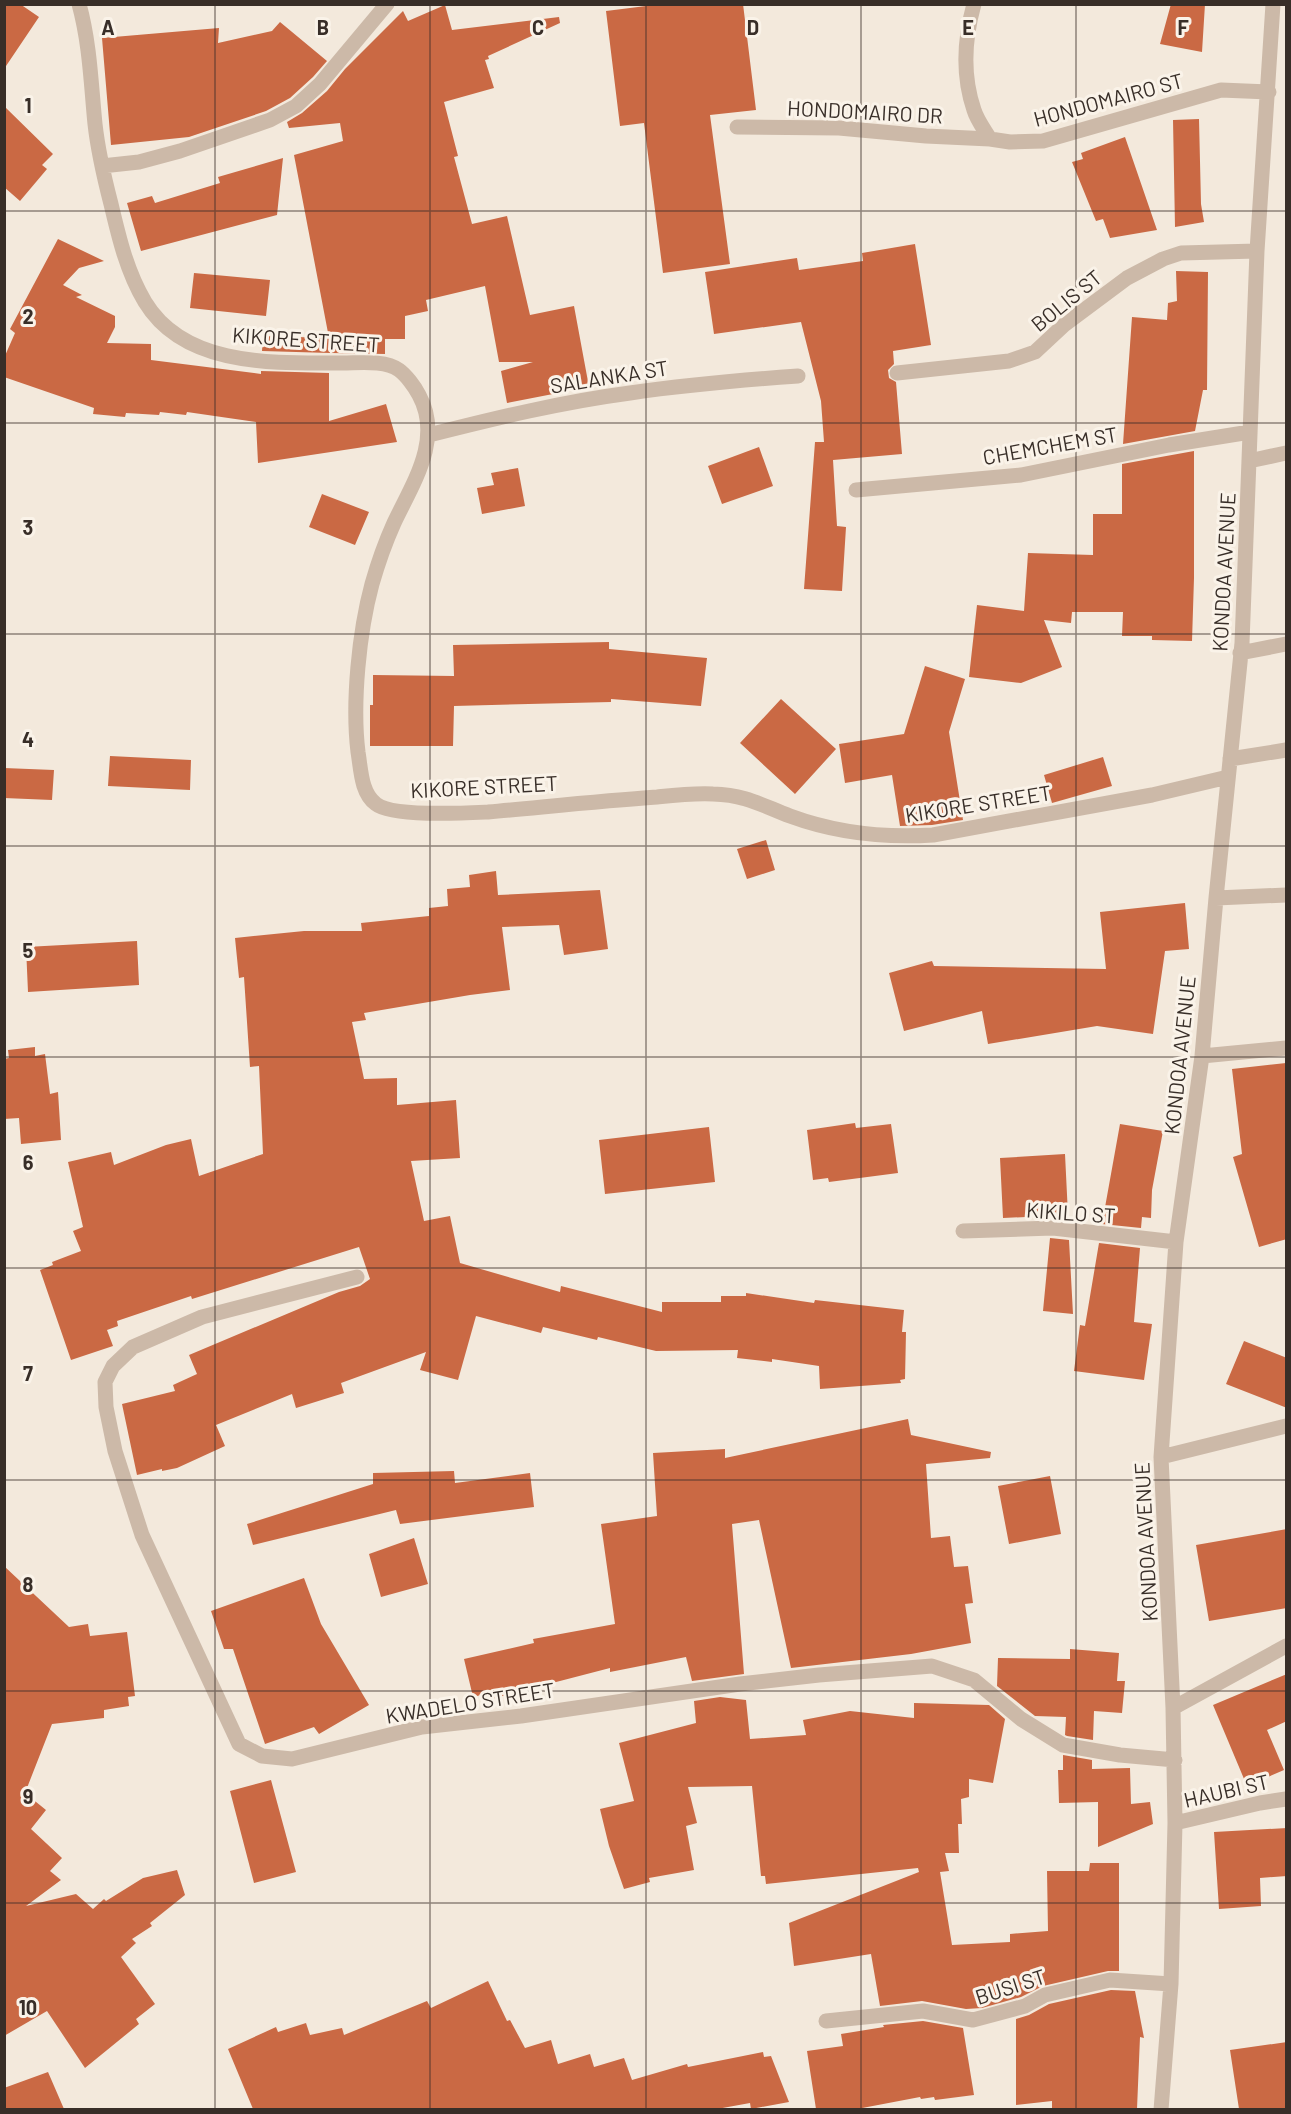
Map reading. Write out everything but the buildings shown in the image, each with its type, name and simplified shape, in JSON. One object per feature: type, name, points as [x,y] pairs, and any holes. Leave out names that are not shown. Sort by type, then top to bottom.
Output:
[{"type":"street","name":"KIKORE STREET","points":[[80,4],[88,53],[97,141],[128,270],[148,308],[162,325],[199,348],[222,354],[281,362],[381,364],[398,369],[418,392],[425,407],[429,435],[426,453],[383,549],[371,588],[359,657],[357,743],[363,783],[369,796],[378,806],[408,812],[482,812],[620,799],[715,794],[741,797],[762,803],[789,816],[857,833],[905,837],[933,835],[1152,795],[1228,777]]},
{"type":"street","points":[[102,166],[139,162],[180,151],[270,120],[296,106],[320,84],[387,4]]},
{"type":"street","points":[[974,4],[964,56],[967,86],[974,112],[990,138]]},
{"type":"street","name":"KONDOA AVENUE","points":[[1161,2109],[1171,1984],[1175,1823],[1173,1708],[1161,1457],[1176,1242],[1202,1056],[1240,653],[1257,251],[1269,92],[1279,45],[1273,4]]},
{"type":"street","name":"HONDOMAIRO ST","points":[[990,138],[1010,142],[1044,141],[1221,90],[1269,92]]},
{"type":"street","name":"HONDOMAIRO DR","points":[[737,127],[839,128],[926,136],[990,138]]},
{"type":"street","name":"BOLIS ST","points":[[897,373],[1009,361],[1035,352],[1064,325],[1098,299],[1127,278],[1162,259],[1181,253],[1257,251]]},
{"type":"street","name":"SALANKA ST","points":[[429,435],[513,414],[628,393],[798,375]]},
{"type":"street","name":"CHEMCHEM ST","points":[[856,490],[1021,475],[1169,445],[1250,432]]},
{"type":"street","points":[[1249,461],[1287,453]]},
{"type":"street","points":[[1240,653],[1287,644]]},
{"type":"street","points":[[1230,759],[1287,750]]},
{"type":"street","points":[[1216,898],[1287,896]]},
{"type":"street","points":[[1202,1056],[1287,1048]]},
{"type":"street","name":"KIKILO ST","points":[[963,1231],[1053,1228],[1176,1242]]},
{"type":"street","name":"KWADELO STREET","points":[[357,1277],[202,1317],[133,1347],[113,1366],[105,1382],[106,1407],[115,1451],[142,1535],[239,1744],[262,1756],[292,1759],[422,1727],[521,1716],[740,1684],[932,1666],[974,1680],[1021,1719],[1063,1745],[1120,1755],[1174,1760]]},
{"type":"street","points":[[1161,1457],[1287,1426]]},
{"type":"street","points":[[1173,1708],[1287,1646]]},
{"type":"street","name":"HAUBI ST","points":[[1175,1823],[1287,1799]]},
{"type":"street","name":"BUSI ST","points":[[826,2021],[923,2012],[973,2020],[1025,2006],[1045,1995],[1110,1980],[1171,1984]]}]
